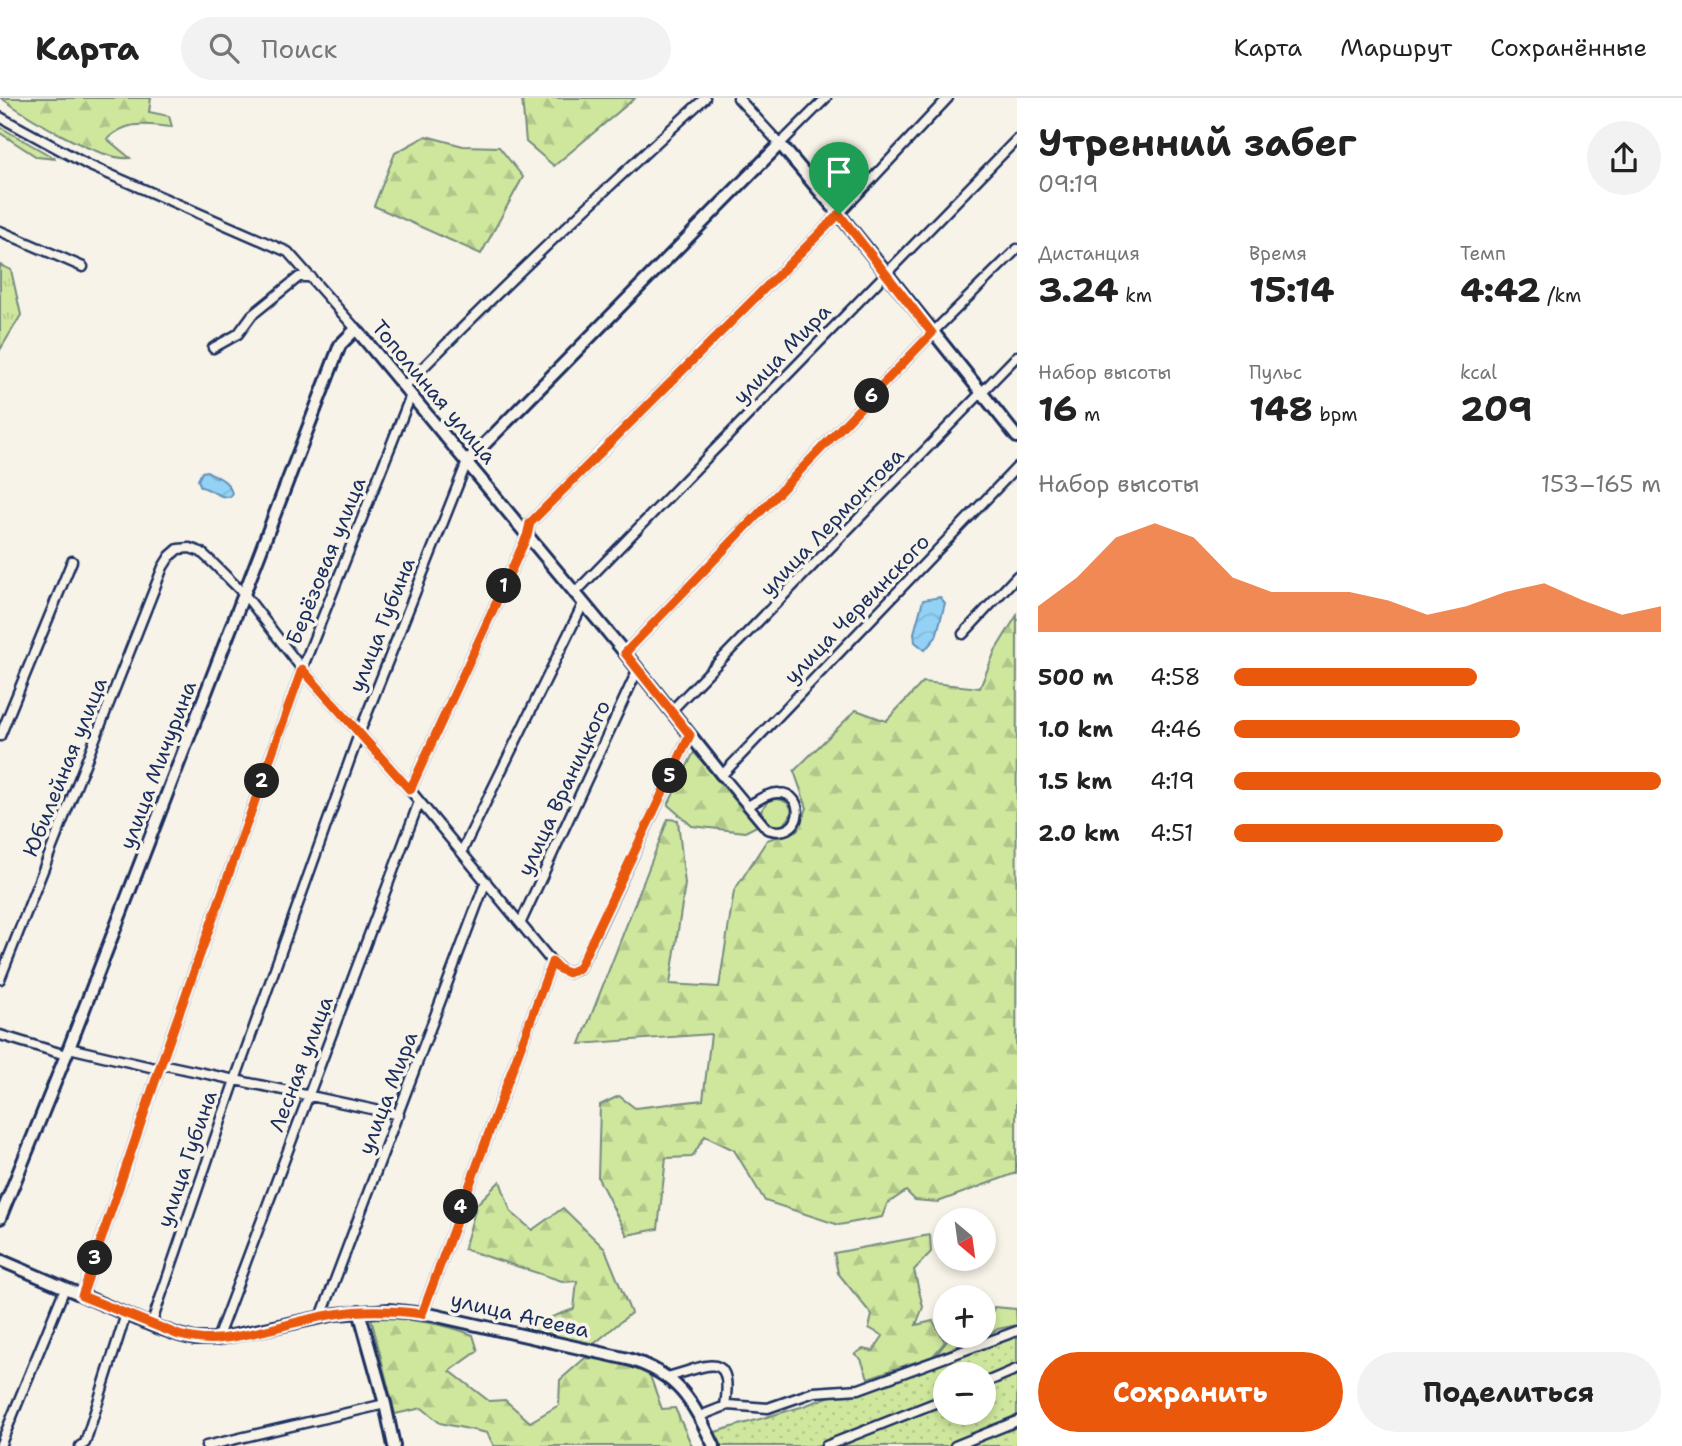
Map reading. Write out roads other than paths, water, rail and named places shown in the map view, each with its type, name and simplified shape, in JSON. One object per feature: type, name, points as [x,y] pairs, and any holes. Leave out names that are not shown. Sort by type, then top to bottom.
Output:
[{"type":"street","name":"Берёзовая улица","points":[[82,1296],[160,1067],[302,669],[408,391],[485,303],[705,98]]},
{"type":"street","points":[[738,98],[839,214],[1017,437]]},
{"type":"street","name":"улица Губина","points":[[151,1325],[235,1080],[359,734],[467,463],[825,98]]},
{"type":"street","points":[[410,790],[527,536],[530,523],[839,214],[948,98]]},
{"type":"street","name":"Тополиная улица","points":[[0,117],[88,165],[288,251],[408,391],[625,653],[722,775],[767,829],[777,832],[792,827],[798,816],[797,805],[786,794],[770,794],[748,806]]},
{"type":"street","name":"улица Мира","points":[[574,594],[1017,139]]},
{"type":"street","points":[[0,231],[83,267]]},
{"type":"street","points":[[625,653],[932,333],[1017,249]]},
{"type":"street","points":[[213,348],[238,334],[252,316],[299,278],[311,277]]},
{"type":"street","name":"улица Мичурина","points":[[0,1218],[245,595],[340,345],[356,329]]},
{"type":"street","name":"улица Лермонтова","points":[[671,711],[1017,356]]},
{"type":"street","name":"улица Червинского","points":[[722,775],[1017,467]]},
{"type":"street","name":"Юбилейная улица","points":[[0,979],[163,567],[170,556],[178,549],[190,548],[201,552],[245,595]]},
{"type":"street","points":[[0,736],[72,561]]},
{"type":"street","points":[[963,634],[1017,576]]},
{"type":"street","points":[[245,595],[302,669],[410,790],[552,962],[568,973],[579,968],[690,735]]},
{"type":"street","points":[[462,851],[583,604]]},
{"type":"street","name":"улица Враницкого","points":[[521,922],[638,669]]},
{"type":"street","name":"Лесная улица","points":[[216,1339],[419,802]]},
{"type":"street","name":"улица Мира","points":[[321,1317],[486,881]]},
{"type":"street","points":[[422,1314],[552,962]]},
{"type":"street","points":[[0,1035],[67,1051],[235,1080],[399,1115]]},
{"type":"street","name":"улица Агеева","points":[[0,1260],[179,1335],[216,1339],[321,1317],[389,1310],[422,1314],[628,1359],[650,1365],[686,1395],[715,1446]]},
{"type":"street","points":[[0,1446],[65,1288]]},
{"type":"street","points":[[359,1311],[394,1446]]},
{"type":"street","points":[[83,1444],[126,1314]]},
{"type":"street","points":[[700,1416],[725,1406],[768,1408],[814,1392],[859,1389],[1017,1331]]},
{"type":"street","points":[[667,1377],[709,1364],[717,1366],[725,1373],[728,1383],[725,1406]]},
{"type":"street","points":[[996,1378],[1017,1369]]},
{"type":"street","points":[[206,1446],[385,1404]]},
{"type":"street","points":[[826,1446],[933,1404]]},
{"type":"street","points":[[955,1446],[1017,1421]]},
{"type":"water","points":[[207,471],[226,482],[231,489],[230,497],[201,487],[198,480],[202,472]]},
{"type":"water","points":[[940,597],[945,603],[936,637],[925,650],[915,642],[914,633],[923,600]]}]
